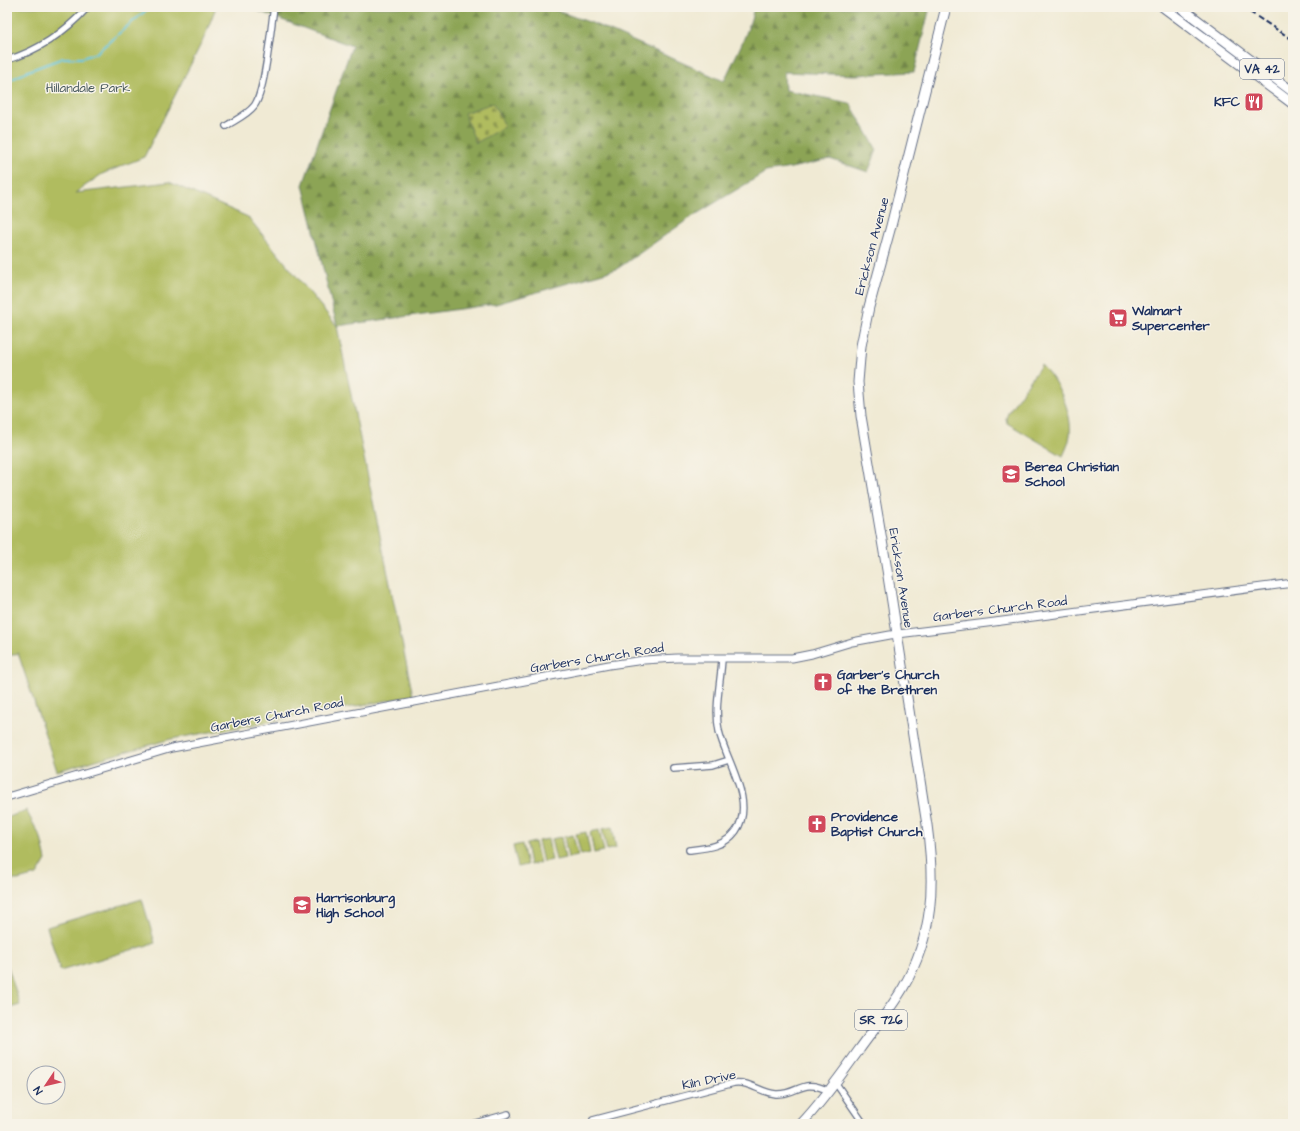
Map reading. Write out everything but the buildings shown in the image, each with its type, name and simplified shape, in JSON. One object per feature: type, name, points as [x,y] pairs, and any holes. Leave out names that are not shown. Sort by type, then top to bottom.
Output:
[{"type":"main road","name":"Erickson Avenue","points":[[801,1124],[829,1090],[883,1018],[904,987],[921,946],[928,921],[931,900],[931,848],[861,416],[858,382],[860,355],[869,307],[946,7]]},
{"type":"main road","name":"VA 42","points":[[1163,7],[1293,104]]},
{"type":"main road","name":"VA 42","points":[[1180,7],[1293,92]]},
{"type":"street","points":[[7,60],[34,49],[53,38],[78,18],[88,7]]},
{"type":"street","points":[[226,126],[250,110],[258,100],[262,88],[274,7]]},
{"type":"street","name":"Garbers Church Road","points":[[7,797],[148,754],[201,742],[615,664],[660,658],[772,659],[798,657],[852,642],[897,634],[1293,584]]},
{"type":"street","points":[[689,850],[707,848],[721,844],[731,836],[739,826],[742,814],[742,798],[719,732],[717,717],[722,658]]},
{"type":"street","points":[[673,768],[712,766],[729,760]]},
{"type":"street","points":[[835,1082],[864,1124]]},
{"type":"street","name":"Kiln Drive","points":[[593,1120],[734,1083],[746,1083],[776,1094],[790,1092],[808,1085],[820,1086],[829,1090]]},
{"type":"street","points":[[472,1124],[508,1114]]},
{"type":"green space","name":"Hillandale Park","points":[[7,7],[216,7],[205,36],[144,157],[102,174],[75,193],[169,182],[248,217],[337,326],[413,696],[171,739],[57,771],[18,653],[7,657]]},
{"type":"green space","points":[[258,7],[546,7],[592,23],[724,81],[745,36],[754,7],[930,7],[914,72],[855,75],[784,72],[785,90],[850,103],[877,150],[868,172],[830,159],[766,172],[690,218],[617,269],[496,304],[337,326],[303,185],[352,46],[258,11]]},
{"type":"green space","points":[[493,103],[505,126],[476,143],[464,113]]},
{"type":"green space","points":[[1041,365],[1053,379],[1063,397],[1069,417],[1070,435],[1063,456],[1007,423],[1006,418],[1009,411]]},
{"type":"green space","points":[[26,810],[41,838],[46,860],[37,875],[18,880],[7,880],[7,818]]},
{"type":"green space","points":[[612,827],[616,848],[607,850],[602,829]]},
{"type":"green space","points":[[599,830],[604,851],[594,853],[590,832]]},
{"type":"green space","points":[[586,832],[590,853],[581,855],[576,834]]},
{"type":"green space","points":[[573,835],[578,856],[568,858],[564,837]]},
{"type":"green space","points":[[561,837],[565,858],[556,860],[551,839]]},
{"type":"green space","points":[[548,839],[552,860],[543,862],[538,841]]},
{"type":"green space","points":[[535,842],[540,863],[530,865],[526,844]]},
{"type":"green space","points":[[522,844],[527,865],[518,867],[513,846]]},
{"type":"green space","points":[[142,899],[155,943],[60,971],[47,927]]},
{"type":"green space","points":[[7,964],[20,1005],[7,1009]]},
{"type":"waterway","points":[[7,82],[28,71],[63,58],[82,58],[96,53],[150,7]]},
{"type":"railway","points":[[1242,7],[1293,40]]},
{"type":"place","name":"KFC","points":[[1254,102]]},
{"type":"place","name":"Walmart Supercenter","points":[[1118,318]]},
{"type":"place","name":"Berea Christian School","points":[[1011,474]]},
{"type":"place","name":"Garber's Church of the Brethren","points":[[823,682]]},
{"type":"place","name":"Providence Baptist Church","points":[[817,824]]},
{"type":"place","name":"Harrisonburg High School","points":[[302,905]]}]
